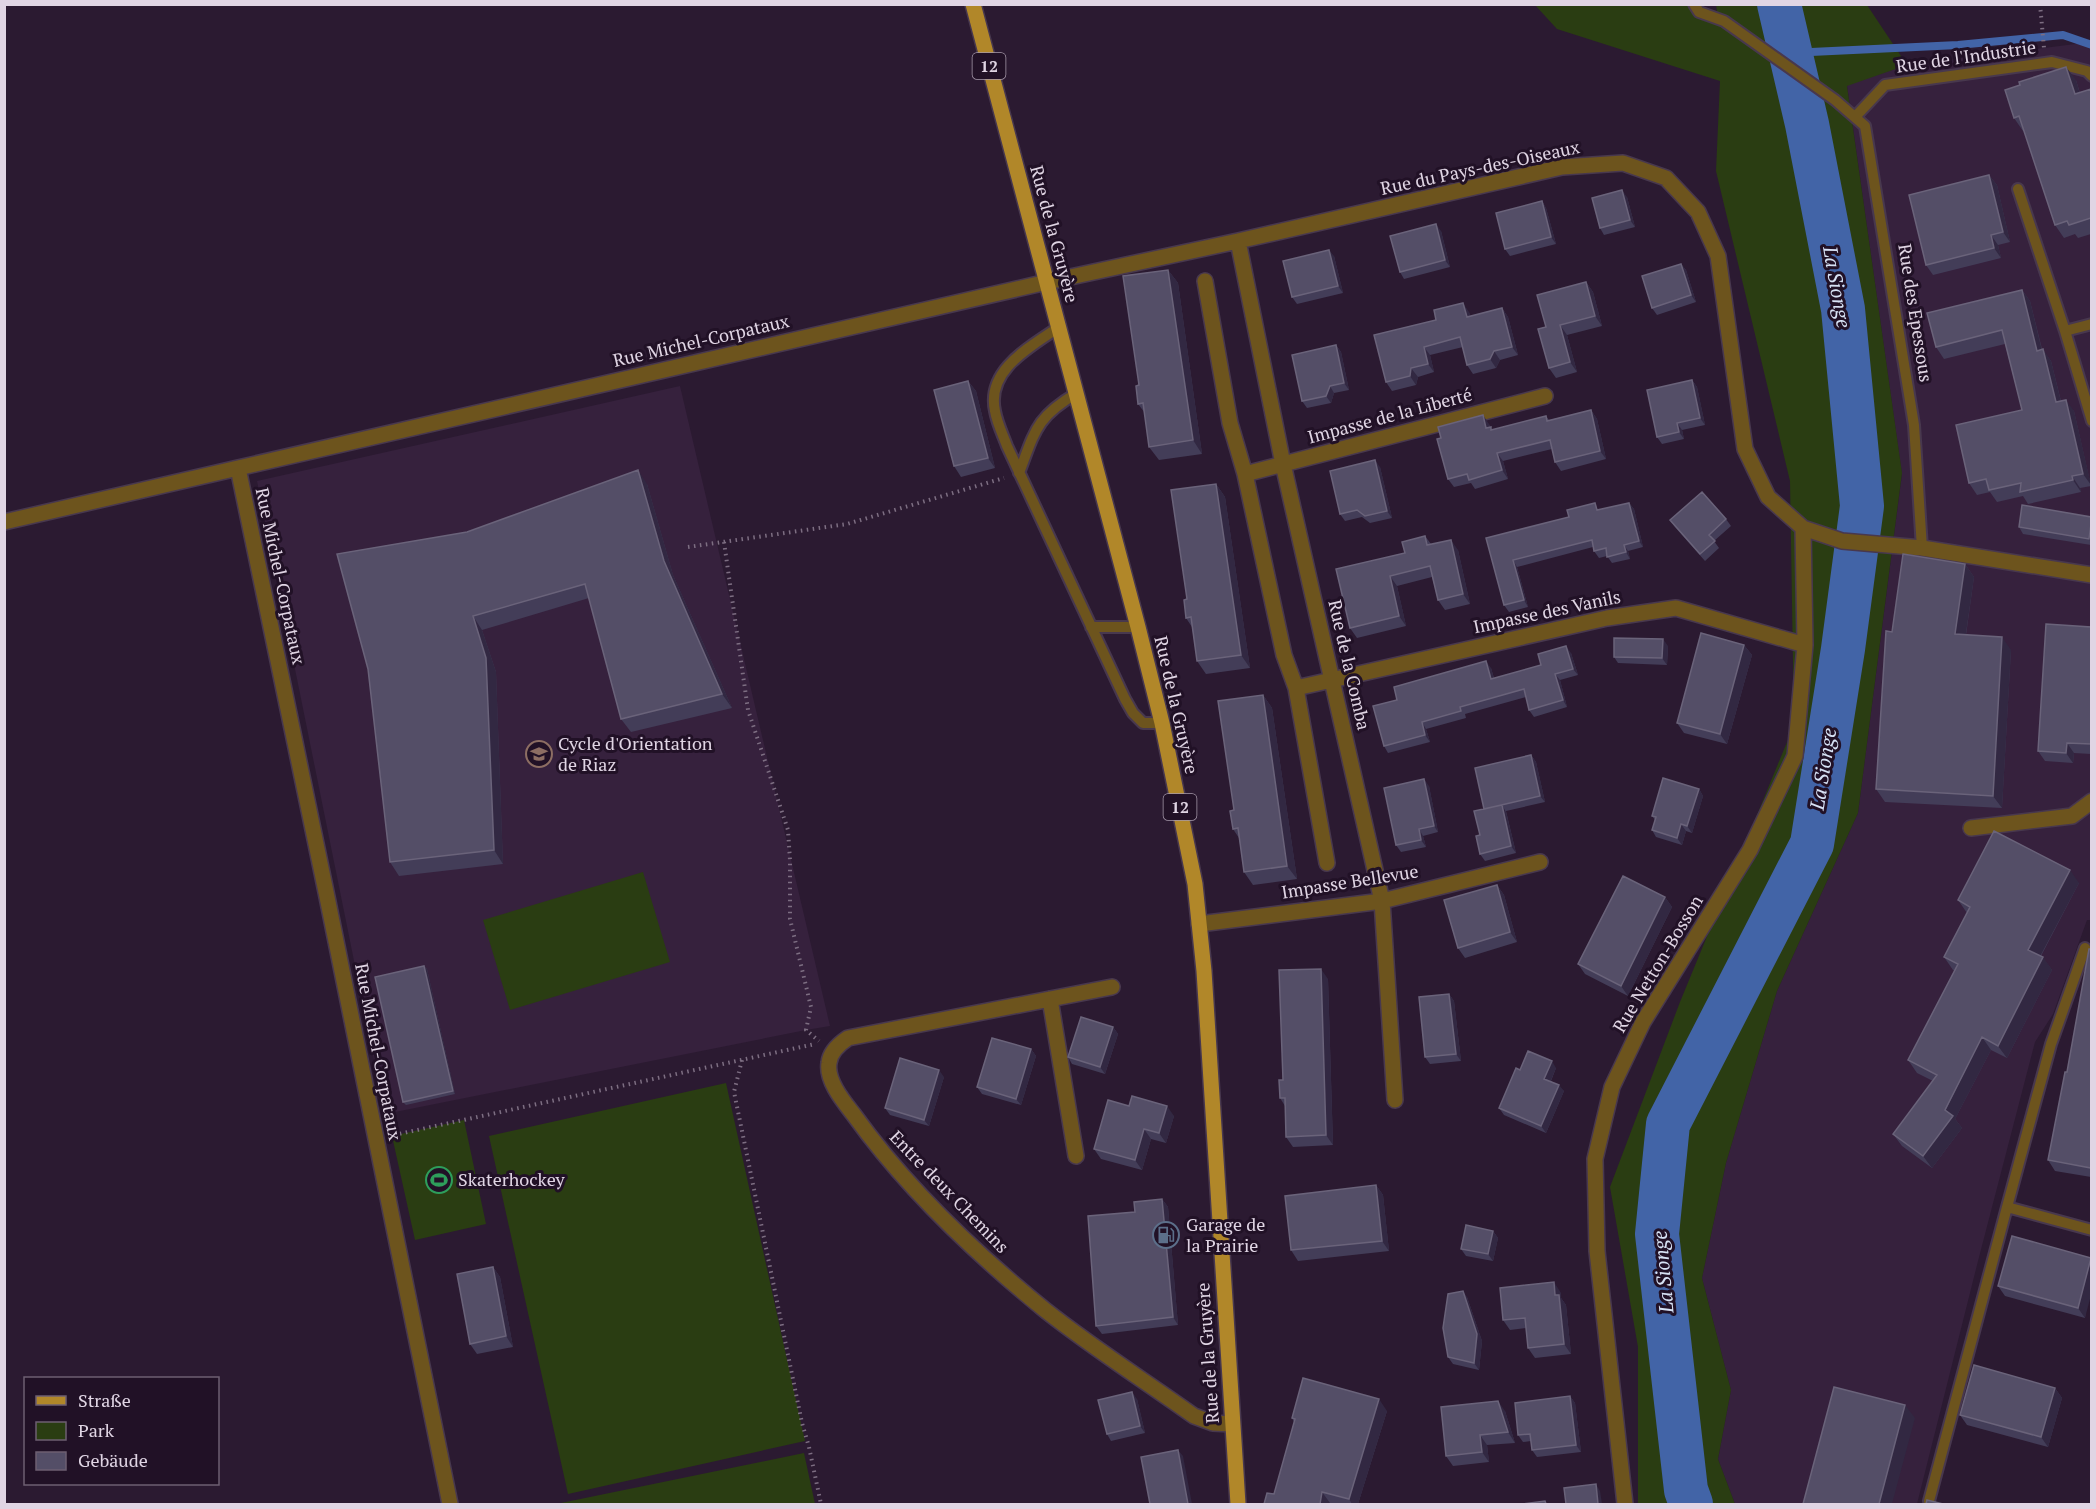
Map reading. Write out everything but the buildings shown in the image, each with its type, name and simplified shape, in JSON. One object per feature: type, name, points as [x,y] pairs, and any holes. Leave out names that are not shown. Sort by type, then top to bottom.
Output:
[{"type":"main road","name":"Rue de la Gruyère","points":[[973,4],[1138,627],[1162,723],[1191,859],[1199,924],[1238,1504]]},
{"type":"street","name":"Rue du Pays-des-Oiseaux","points":[[1047,282],[1562,167],[1623,162],[1666,178],[1698,212],[1718,256],[1745,449],[1768,497],[1803,528],[1842,541],[1922,548]]},
{"type":"street","name":"Rue de la Comba","points":[[1238,241],[1283,464],[1382,901],[1395,1100]]},
{"type":"street","points":[[1204,281],[1230,423],[1245,474],[1284,655],[1296,688],[1327,862]]},
{"type":"street","name":"Rue Michel-Corpataux","points":[[450,1504],[238,468],[1047,282]]},
{"type":"street","name":"Impasse de la Liberté","points":[[1245,474],[1545,396]]},
{"type":"street","points":[[4,522],[238,468]]},
{"type":"street","name":"Rue Netton-Bosson","points":[[1625,1504],[1597,1251],[1595,1159],[1612,1087],[1643,1022],[1750,850],[1795,756],[1805,645],[1803,528]]},
{"type":"street","points":[[1922,548],[2091,575]]},
{"type":"street","name":"Impasse des Vanils","points":[[1296,688],[1607,618],[1676,608],[1805,645]]},
{"type":"street","points":[[1971,828],[2072,816],[2091,801]]},
{"type":"street","name":"Impasse Bellevue","points":[[1199,924],[1382,901],[1540,862]]},
{"type":"street","name":"Entre deux Chemins","points":[[1112,987],[848,1038],[840,1044],[830,1058],[829,1070],[832,1081],[843,1101],[871,1140],[902,1176],[987,1260],[1047,1311],[1194,1416],[1213,1424],[1232,1424]]},
{"type":"street","points":[[1050,999],[1076,1156]]},
{"type":"lane","name":"Rue des Epessous","points":[[1694,4],[1699,12],[1724,21],[1835,100],[1865,126],[1914,425],[1922,548]]},
{"type":"lane","name":"Rue de l'Industrie","points":[[1855,117],[1885,85],[2052,62],[2087,71],[2091,76]]},
{"type":"lane","points":[[2018,189],[2065,331],[2091,421]]},
{"type":"lane","points":[[2065,331],[2091,324]]},
{"type":"lane","points":[[1059,327],[1014,360],[998,380],[995,387],[994,410],[1020,473],[1133,713],[1143,723],[1162,723]]},
{"type":"lane","points":[[1020,473],[1042,419],[1077,393]]},
{"type":"lane","points":[[1091,627],[1138,627]]},
{"type":"lane","points":[[1929,1501],[2051,1044],[2085,948]]},
{"type":"lane","points":[[2007,1207],[2091,1230]]},
{"type":"path","points":[[2040,4],[2044,28],[2044,52]]},
{"type":"path","points":[[688,548],[847,524],[1020,473]]},
{"type":"path","points":[[375,1139],[821,1042],[806,1030],[811,1007],[790,919],[788,830],[748,710],[724,542]]},
{"type":"path","points":[[742,1059],[734,1092],[802,1423],[821,1504]]},
{"type":"shaded area","points":[[2091,42],[2091,920],[2087,920],[2053,1014],[2035,1042],[1917,1504],[1735,1504],[1718,1459],[1731,1390],[1702,1278],[1726,1163],[1777,991],[1858,813],[1902,474],[1847,85],[1907,65]]},
{"type":"shaded area","name":"Cycle d'Orientation de Riaz","points":[[680,386],[830,1026],[385,1114],[257,481]]},
{"type":"green space","points":[[1686,4],[1717,11],[1716,5],[1867,5],[1907,65],[1847,86],[1902,473],[1858,813],[1777,991],[1726,1163],[1702,1278],[1731,1390],[1718,1459],[1735,1504],[1638,1504],[1638,1347],[1610,1187],[1680,1002],[1794,725],[1790,481],[1716,171],[1720,81],[1557,29],[1535,5]]},
{"type":"green space","points":[[643,872],[670,962],[510,1010],[483,920]]},
{"type":"green space","points":[[726,1083],[805,1441],[568,1494],[489,1136]]},
{"type":"green space","name":"Skaterhockey","points":[[464,1120],[486,1224],[415,1240],[392,1136]]},
{"type":"green space","points":[[804,1453],[815,1504],[556,1504]]},
{"type":"waterway","name":"La Sionge","points":[[1691,1504],[1686,1490],[1657,1234],[1668,1124],[1812,844],[1843,649],[1862,506],[1843,309],[1807,124],[1779,4]]},
{"type":"waterway","points":[[1790,53],[1958,45],[2063,35],[2092,45]]},
{"type":"place","name":"Cycle d'Orientation de Riaz","points":[[539,754]]},
{"type":"place","name":"Skaterhockey","points":[[439,1180]]},
{"type":"place","name":"Garage de la Prairie","points":[[1166,1235]]}]
